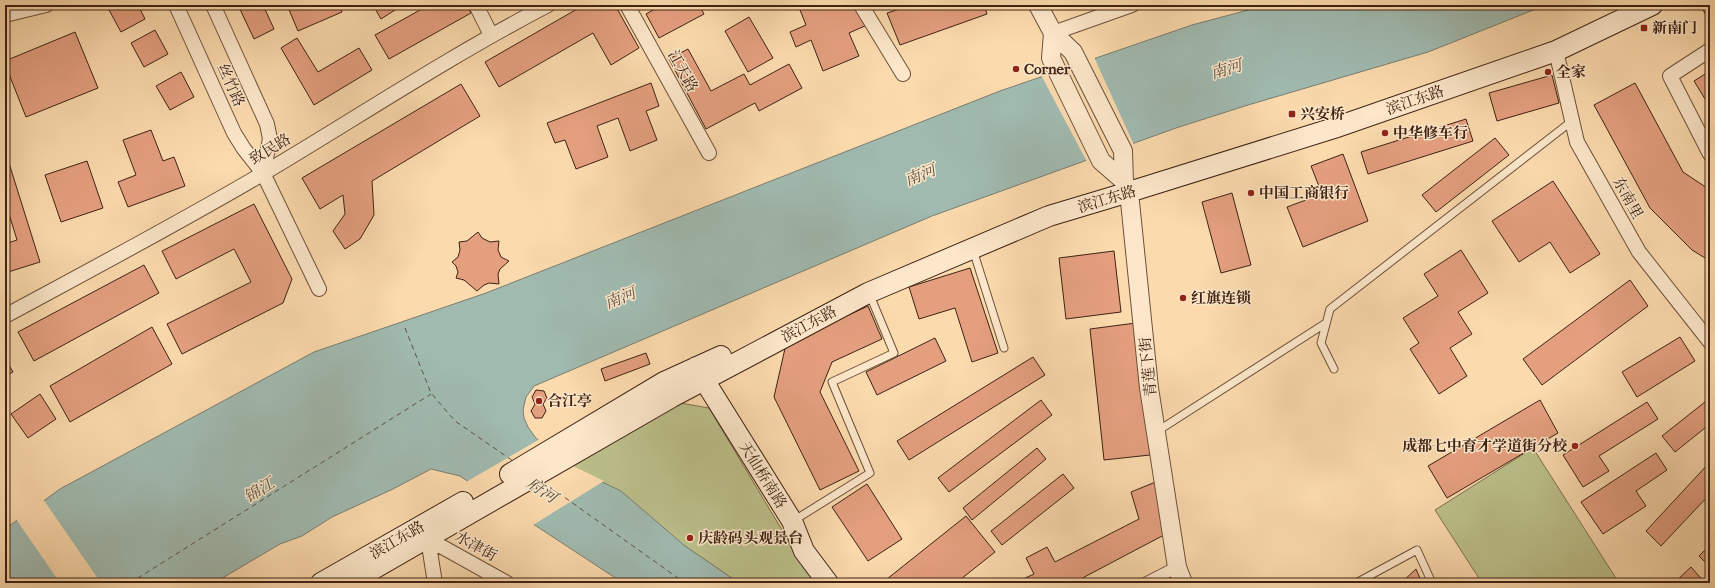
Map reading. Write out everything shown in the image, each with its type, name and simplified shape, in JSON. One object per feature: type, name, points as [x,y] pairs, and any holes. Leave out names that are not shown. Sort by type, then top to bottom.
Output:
[{"type":"main road","name":"滨江东路","points":[[700,373],[868,293],[1049,216],[1127,187],[1551,40],[1621,5]]},
{"type":"main road","name":"滨江东路","points":[[321,583],[481,500],[700,373],[1040,207],[1127,187],[1334,128],[1556,52],[1652,5]]},
{"type":"main road","name":"天仙桥南路","points":[[700,373],[792,521],[804,551],[828,583]]},
{"type":"main road","name":"滨江东路","points":[[349,583],[428,539],[481,500]]},
{"type":"street","points":[[5,15],[46,5]]},
{"type":"street","name":"丝竹路","points":[[176,5],[234,133],[244,149],[264,173],[319,289]]},
{"type":"street","name":"丝竹路","points":[[213,5],[267,124],[270,140],[264,173]]},
{"type":"street","points":[[476,5],[491,35]]},
{"type":"street","name":"致民路","points":[[5,316],[264,173],[491,35],[548,5]]},
{"type":"street","name":"江天路","points":[[628,5],[709,153]]},
{"type":"street","points":[[861,5],[903,74]]},
{"type":"street","points":[[1038,5],[1053,33],[1051,58],[1101,161],[1127,187]]},
{"type":"street","points":[[1053,33],[1132,5]]},
{"type":"street","name":"青莲下街","points":[[1053,33],[1073,52],[1123,151],[1149,388],[1176,567],[1183,583]]},
{"type":"street","points":[[1710,50],[1670,76],[1710,154]]},
{"type":"street","name":"东南里","points":[[1556,52],[1577,142],[1639,252],[1710,342]]},
{"type":"street","points":[[428,539],[435,583]]},
{"type":"street","name":"水津街","points":[[428,539],[507,583]]},
{"type":"street","points":[[1146,583],[1176,567]]},
{"type":"lane","points":[[1334,369],[1321,343],[1330,309],[1572,121]]},
{"type":"lane","points":[[972,248],[1004,348]]},
{"type":"lane","points":[[792,521],[870,473],[832,382],[894,353],[868,293]]},
{"type":"lane","points":[[1156,432],[1326,323]]},
{"type":"lane","points":[[1356,583],[1417,550],[1432,583]]},
{"type":"green space","points":[[669,401],[709,408],[779,525],[817,583],[739,583],[566,465]]},
{"type":"green space","points":[[1533,448],[1619,583],[1482,583],[1435,510]]},
{"type":"water","points":[[1267,5],[1546,5],[1428,52],[1248,105],[1176,128],[932,216],[534,386],[526,397],[523,410],[524,418],[528,427],[535,437],[566,465],[621,491],[685,546],[739,583],[623,583],[460,476],[431,469],[393,489],[332,517],[302,536],[280,544],[214,583],[5,583],[5,529],[60,489],[314,352],[486,293],[1000,91],[1192,25]]},
{"type":"pier","points":[[1094,57],[1134,145],[1087,162],[1041,75]]},
{"type":"pier","points":[[540,439],[567,463],[604,481],[533,525],[466,482]]},
{"type":"pier","points":[[43,499],[101,583],[60,583],[16,519]]},
{"type":"building","points":[[114,5],[138,5],[145,19],[121,32],[108,8]]},
{"type":"building","points":[[238,5],[263,5],[274,29],[254,39]]},
{"type":"building","points":[[287,5],[305,5],[306,7],[310,5],[339,5],[342,12],[298,31]]},
{"type":"building","points":[[373,5],[396,5],[398,8],[381,19]]},
{"type":"building","points":[[429,5],[467,5],[471,13],[389,59],[375,35]]},
{"type":"building","points":[[584,5],[615,5],[639,48],[611,65],[593,33],[499,87],[485,62]]},
{"type":"building","points":[[662,5],[699,5],[704,14],[659,38],[646,14]]},
{"type":"building","points":[[798,5],[836,5],[837,9],[846,5],[859,5],[867,25],[849,33],[859,56],[823,71],[811,40],[796,47],[790,32],[806,25]]},
{"type":"building","points":[[912,5],[984,5],[987,14],[900,45],[887,13]]},
{"type":"building","points":[[1710,6],[1710,22],[1703,10]]},
{"type":"building","points":[[749,17],[773,58],[748,72],[725,31]]},
{"type":"building","points":[[155,30],[168,54],[144,67],[131,43]]},
{"type":"building","points":[[75,32],[98,88],[26,117],[5,61]]},
{"type":"building","points":[[297,38],[318,72],[359,48],[372,70],[314,105],[281,48]]},
{"type":"building","points":[[688,49],[711,91],[744,74],[750,85],[789,64],[802,88],[759,111],[755,103],[706,129],[669,59]]},
{"type":"building","points":[[1710,71],[1710,96],[1705,99],[1694,81]]},
{"type":"building","points":[[181,72],[194,97],[170,110],[156,86]]},
{"type":"building","points":[[1552,75],[1559,103],[1497,121],[1489,93]]},
{"type":"building","points":[[651,83],[659,106],[646,111],[657,140],[630,151],[618,118],[597,126],[608,157],[576,169],[565,140],[555,143],[547,123]]},
{"type":"building","points":[[1635,83],[1683,172],[1710,190],[1710,261],[1692,250],[1650,208],[1594,105]]},
{"type":"building","points":[[461,84],[480,116],[372,181],[374,215],[360,239],[345,249],[333,231],[345,214],[343,195],[320,209],[302,178]]},
{"type":"building","points":[[1466,119],[1473,141],[1368,174],[1361,152]]},
{"type":"building","points":[[151,130],[163,161],[174,157],[185,186],[128,207],[118,182],[136,175],[123,140]]},
{"type":"building","points":[[1495,138],[1509,155],[1436,212],[1422,195]]},
{"type":"building","points":[[1343,154],[1368,221],[1303,247],[1287,207],[1322,194],[1311,166]]},
{"type":"building","points":[[8,160],[40,262],[5,273],[5,244],[17,240],[5,201],[5,161]]},
{"type":"building","points":[[87,161],[103,208],[61,222],[45,175]]},
{"type":"building","points":[[1553,181],[1600,254],[1570,273],[1550,242],[1519,262],[1492,221]]},
{"type":"building","points":[[1232,193],[1251,265],[1221,273],[1202,202]]},
{"type":"building","points":[[254,204],[292,279],[283,303],[182,354],[167,324],[251,282],[234,249],[176,279],[162,251]]},
{"type":"building","points":[[478,232],[482,238],[490,242],[499,241],[498,250],[501,257],[509,261],[500,269],[498,274],[499,284],[489,283],[477,291],[464,280],[456,278],[458,272],[456,266],[452,262],[458,257],[460,250],[459,242],[467,241]]},
{"type":"building","points":[[1461,250],[1488,293],[1458,312],[1472,334],[1450,348],[1467,376],[1439,394],[1410,349],[1419,343],[1403,318],[1438,296],[1424,274]]},
{"type":"building","points":[[1114,251],[1121,312],[1066,319],[1059,258]]},
{"type":"building","points":[[144,265],[159,293],[34,361],[18,332]]},
{"type":"building","points":[[970,268],[998,353],[972,362],[955,308],[919,319],[909,287]]},
{"type":"building","points":[[1630,280],[1648,306],[1542,385],[1523,359]]},
{"type":"building","points":[[868,306],[882,339],[832,362],[820,392],[859,471],[820,490],[774,397],[786,344]]},
{"type":"building","points":[[1136,323],[1150,455],[1104,460],[1090,329]]},
{"type":"building","points":[[152,327],[172,364],[70,422],[50,386]]},
{"type":"building","points":[[1680,337],[1695,361],[1637,397],[1622,372]]},
{"type":"building","points":[[935,338],[946,361],[877,395],[866,372]]},
{"type":"building","points":[[646,353],[650,364],[605,381],[601,369]]},
{"type":"building","points":[[1033,357],[1045,375],[909,460],[897,441]]},
{"type":"building","points":[[5,358],[13,372],[5,376]]},
{"type":"building","name":"合江亭","points":[[536,390],[544,391],[547,398],[543,404],[546,411],[542,418],[535,418],[531,411],[535,404],[532,397]]},
{"type":"building","points":[[40,394],[56,419],[28,438],[11,414]]},
{"type":"building","points":[[1710,398],[1710,424],[1675,452],[1662,436]]},
{"type":"building","points":[[1041,400],[1052,415],[949,492],[938,478]]},
{"type":"building","points":[[1540,400],[1558,433],[1447,498],[1428,466]]},
{"type":"building","points":[[1647,402],[1658,419],[1599,456],[1609,471],[1583,487],[1563,455]]},
{"type":"building","points":[[1037,448],[1046,459],[972,520],[963,508]]},
{"type":"building","points":[[1656,453],[1667,470],[1636,491],[1646,506],[1603,534],[1581,502]]},
{"type":"building","points":[[1710,462],[1710,494],[1661,546],[1646,531]]},
{"type":"building","points":[[1063,474],[1074,488],[1002,545],[991,531]]},
{"type":"building","points":[[1158,481],[1164,535],[1073,583],[1022,583],[1021,580],[1034,574],[1026,558],[1047,547],[1055,562],[1139,519],[1131,492]]},
{"type":"building","points":[[867,484],[902,539],[868,561],[832,507]]},
{"type":"building","points":[[966,516],[995,552],[956,583],[882,583]]},
{"type":"building","points":[[1710,545],[1710,567],[1699,556]]},
{"type":"building","points":[[1691,567],[1705,583],[1674,583]]},
{"type":"building","points":[[1416,569],[1422,583],[1401,583]]},
{"type":"building","points":[[1176,576],[1179,583],[1157,583]]},
{"type":"ferry route","points":[[405,328],[431,393],[455,421],[513,461]]},
{"type":"ferry route","points":[[130,583],[431,394]]},
{"type":"ferry route","points":[[543,482],[685,583]]},
{"type":"place","name":"新南门","points":[[1644,28]]},
{"type":"place","name":"Corner","points":[[1016,69]]},
{"type":"place","name":"全家","points":[[1548,72]]},
{"type":"place","name":"兴安桥","points":[[1292,114]]},
{"type":"place","name":"中华修车行","points":[[1385,133]]},
{"type":"place","name":"中国工商银行","points":[[1251,193]]},
{"type":"place","name":"红旗连锁","points":[[1183,298]]},
{"type":"place","name":"合江亭","points":[[539,401]]},
{"type":"place","name":"成都七中育才学道街分校","points":[[1575,446]]},
{"type":"place","name":"庆龄码头观景台","points":[[690,538]]},
{"type":"water label","name":"南河","points":[[1226,69]]},
{"type":"water label","name":"南河","points":[[920,175]]},
{"type":"water label","name":"南河","points":[[620,298]]},
{"type":"water label","name":"锦江","points":[[259,490]]},
{"type":"water label","name":"府河","points":[[542,490]]}]
